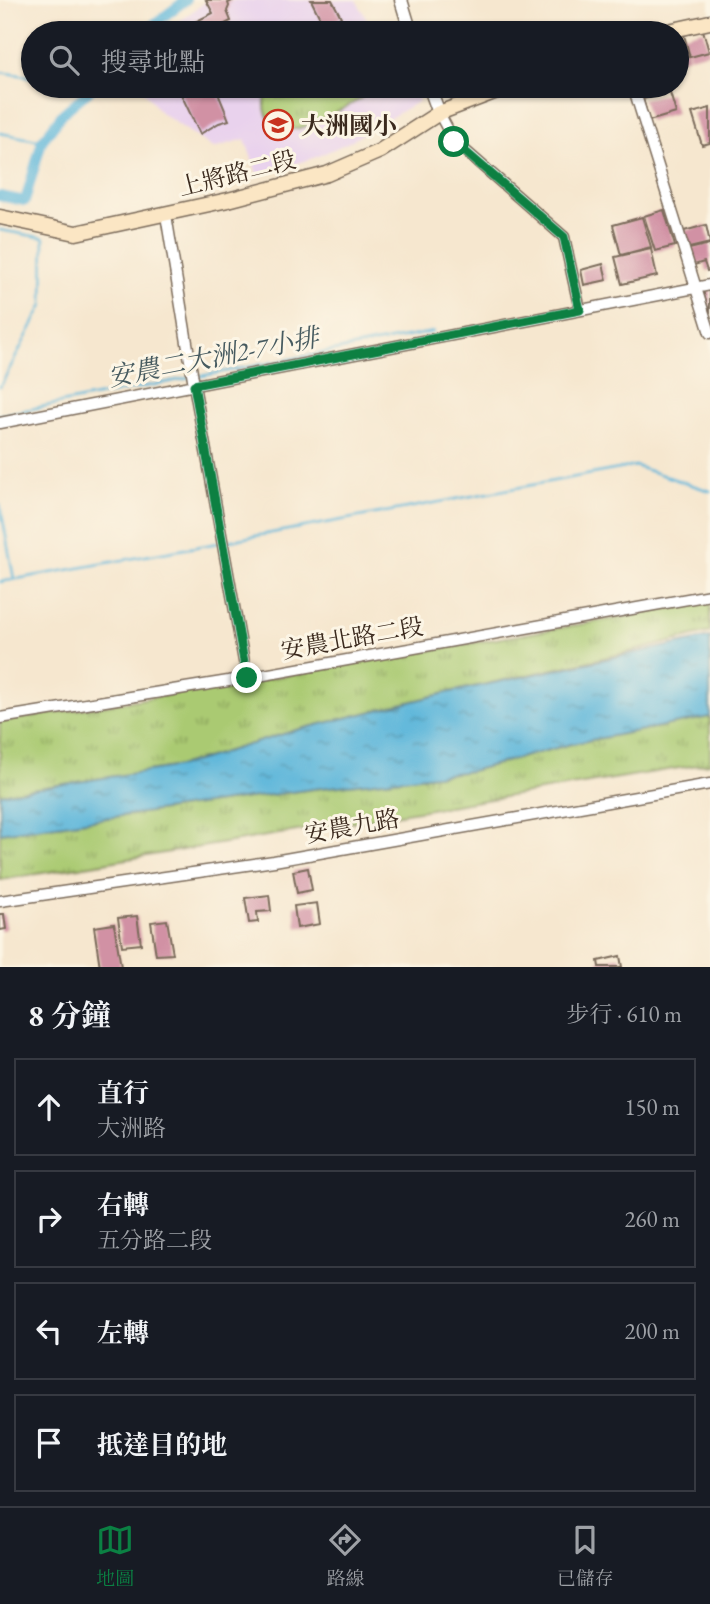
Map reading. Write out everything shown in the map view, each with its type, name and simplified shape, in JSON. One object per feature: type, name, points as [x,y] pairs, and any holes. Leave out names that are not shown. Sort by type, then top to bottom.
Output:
[{"type":"main road","points":[[689,27],[710,22]]},
{"type":"main road","name":"上將路二段","points":[[0,217],[76,233],[166,215],[327,174],[380,151],[439,113],[478,98]]},
{"type":"street","points":[[401,0],[407,21]]},
{"type":"street","points":[[433,98],[454,142],[564,237],[580,310]]},
{"type":"street","points":[[637,98],[710,333]]},
{"type":"street","points":[[166,215],[247,678]]},
{"type":"street","points":[[0,423],[710,285]]},
{"type":"street","name":"安農北路二段","points":[[0,718],[247,678],[710,595]]},
{"type":"street","name":"安農九路","points":[[0,901],[274,861],[710,784]]},
{"type":"shaded area","points":[[208,0],[356,0],[368,21],[179,21]]},
{"type":"shaded area","name":"大洲國小","points":[[149,98],[418,98],[419,101],[347,143],[316,157],[258,176],[245,139],[213,148],[160,112]]},
{"type":"green space","points":[[266,98],[361,98],[318,121],[295,129],[278,127],[272,122],[265,110]]},
{"type":"green space","points":[[710,602],[710,632],[293,731],[180,766],[0,794],[0,722]]},
{"type":"green space","points":[[710,717],[710,763],[0,880],[0,833],[313,789],[471,771],[571,744]]},
{"type":"water","points":[[710,637],[710,717],[571,744],[471,771],[313,789],[0,833],[0,794],[180,766],[293,731],[446,693]]},
{"type":"building","points":[[206,0],[234,0],[228,3],[227,11],[231,21],[197,21],[213,13]]},
{"type":"building","points":[[311,0],[332,0],[341,17],[334,21],[322,21]]},
{"type":"building","points":[[703,30],[709,52],[690,57],[689,34]]},
{"type":"building","points":[[183,98],[220,98],[229,120],[200,134]]},
{"type":"building","points":[[672,98],[676,113],[649,121],[643,99]]},
{"type":"building","points":[[710,108],[710,143],[702,145],[692,113]]},
{"type":"building","points":[[664,210],[675,246],[655,251],[644,216]]},
{"type":"building","points":[[642,217],[651,247],[621,255],[613,225]]},
{"type":"building","points":[[706,225],[710,243],[689,248],[684,231]]},
{"type":"building","points":[[710,244],[710,270],[707,271],[704,262],[694,265],[689,249]]},
{"type":"building","points":[[651,249],[657,276],[622,284],[615,257]]},
{"type":"building","points":[[603,264],[607,280],[584,285],[581,270]]},
{"type":"building","points":[[710,290],[710,312],[709,312],[703,291]]},
{"type":"building","points":[[308,868],[312,890],[297,893],[293,871]]},
{"type":"building","points":[[269,895],[271,911],[257,912],[258,922],[249,923],[245,898]]},
{"type":"building","points":[[317,903],[320,924],[297,928],[294,906]]},
{"type":"building","points":[[0,914],[4,914],[6,929],[0,930]]},
{"type":"building","points":[[137,916],[141,944],[122,946],[118,918]]},
{"type":"building","points":[[167,920],[173,954],[156,955],[151,922]]},
{"type":"building","points":[[114,924],[121,967],[100,967],[94,927]]},
{"type":"building","points":[[620,956],[622,967],[599,967],[598,961]]},
{"type":"waterway","points":[[158,21],[186,0]]},
{"type":"waterway","points":[[0,72],[21,75]]},
{"type":"waterway","points":[[0,196],[25,201],[42,141],[63,113],[81,98]]},
{"type":"waterway","points":[[0,133],[42,141]]},
{"type":"waterway","points":[[0,230],[44,238],[43,305],[0,387]]},
{"type":"waterway","name":"安農二大洲2-7小排","points":[[196,377],[433,332]]},
{"type":"waterway","name":"安農二大洲2-7小排","points":[[0,415],[189,378]]},
{"type":"waterway","points":[[228,541],[635,466],[710,491]]},
{"type":"waterway","points":[[0,504],[14,579]]},
{"type":"waterway","points":[[0,582],[218,543]]},
{"type":"place","name":"大洲國小","points":[[278,125]]},
{"type":"route","points":[[247,678],[194,385],[580,310],[564,237],[454,142]]}]
